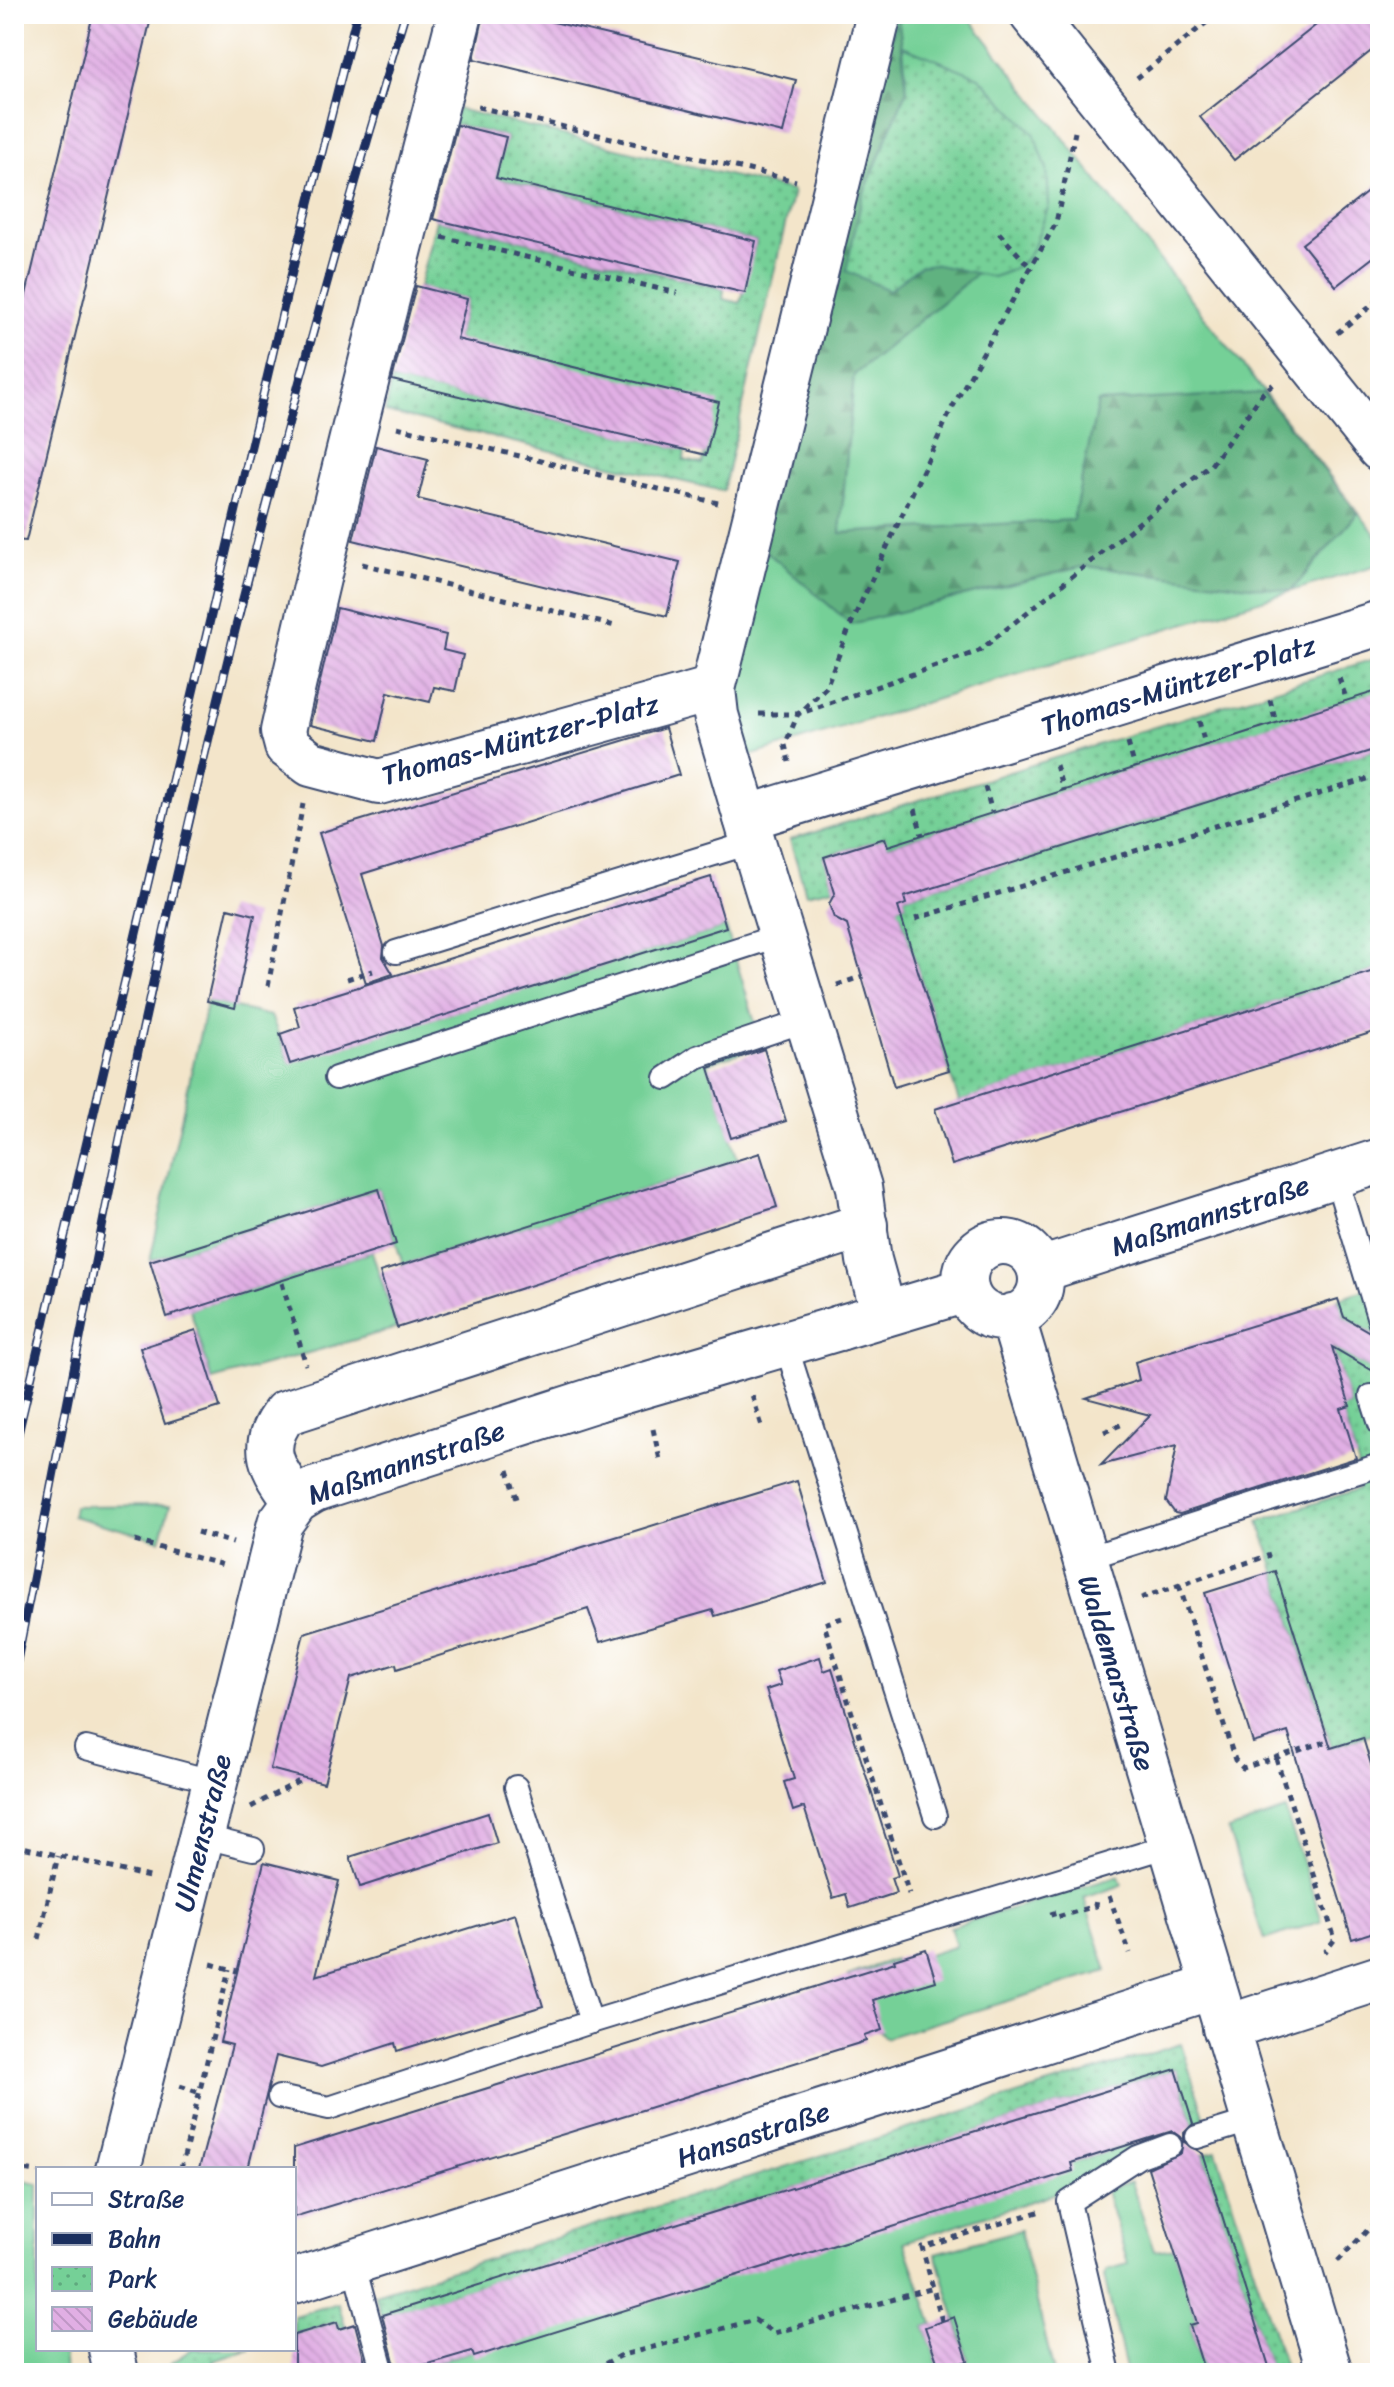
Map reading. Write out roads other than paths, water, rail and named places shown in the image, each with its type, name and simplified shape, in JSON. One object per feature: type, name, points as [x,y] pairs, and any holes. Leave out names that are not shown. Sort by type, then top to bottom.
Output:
[{"type":"street","name":"Thomas-Müntzer-Platz","points":[[460,14],[403,227],[322,554],[283,731],[287,746],[311,764],[379,782],[715,702]]},
{"type":"street","points":[[879,14],[757,512],[715,702],[781,935],[859,1187],[869,1260],[884,1314]]},
{"type":"street","points":[[1032,14],[1380,449]]},
{"type":"street","name":"Thomas-Müntzer-Platz","points":[[750,830],[799,802],[1380,623]]},
{"type":"street","name":"Maßmannstraße","points":[[1040,1270],[1380,1161]]},
{"type":"street","name":"Maßmannstraße","points":[[865,1225],[285,1413],[272,1430],[269,1458],[305,1496],[597,1399],[966,1290]]},
{"type":"street","points":[[999,1241],[1025,1248],[1040,1270],[1041,1287],[1034,1302],[1012,1316],[988,1315],[974,1305],[966,1290],[968,1264],[975,1253],[999,1241]]},
{"type":"street","name":"Waldemarstraße","points":[[1012,1316],[1225,2028],[1222,2129],[1330,2373]]},
{"type":"street","name":"Ulmenstraße","points":[[118,2167],[121,2096],[201,1836],[229,1796],[277,1536],[305,1496]]},
{"type":"street","points":[[1225,2028],[1380,1978]]},
{"type":"street","name":"Hansastraße","points":[[296,2280],[1212,1987]]},
{"type":"street","points":[[111,2351],[116,2373]]},
{"type":"lane","points":[[396,952],[750,830]]},
{"type":"lane","points":[[336,1078],[781,935]]},
{"type":"lane","points":[[666,1078],[697,1057],[807,1020]]},
{"type":"lane","points":[[1335,1175],[1380,1323]]},
{"type":"lane","points":[[786,1345],[935,1816]]},
{"type":"lane","points":[[1371,1396],[1380,1424]]},
{"type":"lane","points":[[1084,1559],[1380,1465]]},
{"type":"lane","points":[[86,1748],[229,1796]]},
{"type":"lane","points":[[516,1787],[591,2022]]},
{"type":"lane","points":[[201,1836],[253,1849]]},
{"type":"lane","points":[[279,2097],[329,2108],[591,2022],[919,1925],[1043,1883],[1169,1846]]},
{"type":"lane","points":[[1109,2373],[1069,2202],[1138,2157],[1170,2145]]},
{"type":"lane","points":[[353,2262],[383,2373]]},
{"type":"railway","points":[[14,1451],[296,255],[357,14]]},
{"type":"railway","points":[[14,1676],[93,1270],[171,900],[231,645],[297,391],[405,14]]}]
